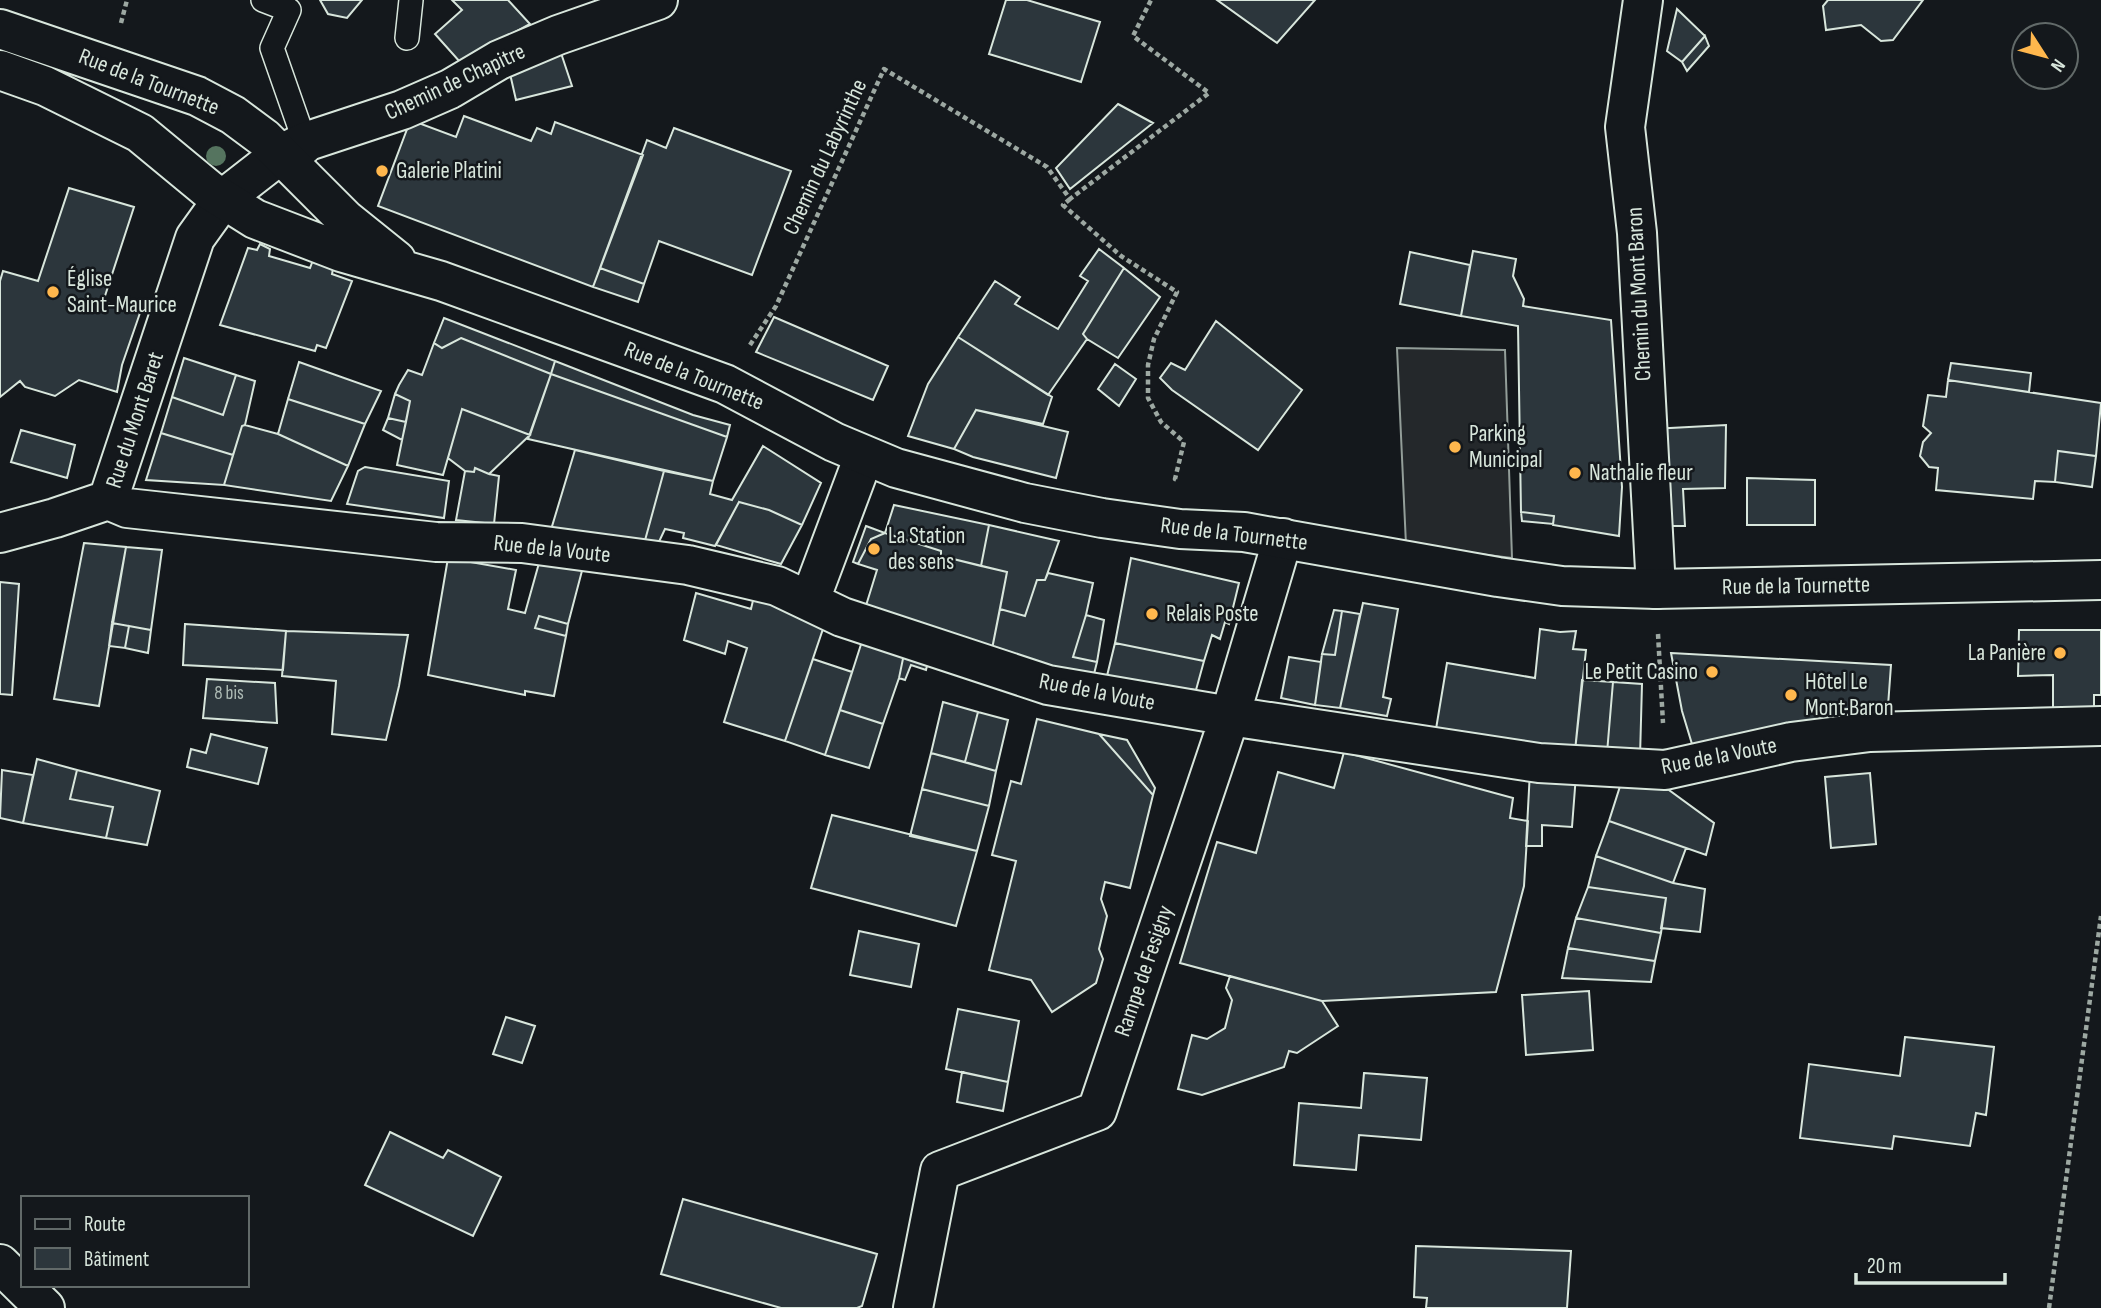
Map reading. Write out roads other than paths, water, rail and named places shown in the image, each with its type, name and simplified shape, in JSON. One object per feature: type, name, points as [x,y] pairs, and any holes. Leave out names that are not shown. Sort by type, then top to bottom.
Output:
[{"type":"street","name":"Chemin de Chapitre","points":[[223,199],[293,148],[402,110],[450,89],[499,60],[558,35],[658,0]]},
{"type":"street","name":"Chemin du Mont Baron","points":[[1643,0],[1625,127],[1637,233],[1656,589]]},
{"type":"street","name":"Rue de la Tournette","points":[[0,29],[197,96],[293,148],[325,199],[345,219],[409,271]]},
{"type":"street","name":"Rue de la Tournette","points":[[0,70],[45,86],[140,133],[209,190],[256,219],[341,252],[409,271],[725,384],[864,456],[923,477],[1025,503],[1154,525],[1244,532],[1498,577],[1576,587],[1656,589],[2101,580]]},
{"type":"street","name":"Rue du Mont Baret","points":[[0,533],[108,500],[195,238],[223,199]]},
{"type":"street","points":[[810,600],[864,456]]},
{"type":"street","name":"Rue de la Voute","points":[[108,500],[127,508],[436,542],[522,542],[688,565],[777,586],[842,617],[1048,685],[1539,763],[1665,770],[1791,742],[1870,732],[2101,726]]},
{"type":"street","name":"Rampe de Fesigny","points":[[913,1308],[940,1171],[1097,1111],[1230,716],[1283,538]]},
{"type":"street","points":[[0,1265],[21,1285]]},
{"type":"street","points":[[23,1287],[45,1308]]},
{"type":"lane","points":[[263,0],[291,5],[272,48],[293,148]]},
{"type":"lane","points":[[407,38],[411,0]]},
{"type":"place","name":"Galerie Platini","points":[[382,171]]},
{"type":"place","name":"Église Saint-Maurice","points":[[53,292]]},
{"type":"place","name":"Parking Municipal","points":[[1455,447]]},
{"type":"place","name":"Nathalie fleur","points":[[1575,473]]},
{"type":"place","name":"La Station des sens","points":[[874,549]]},
{"type":"place","name":"Relais Poste","points":[[1152,614]]},
{"type":"place","name":"La Panière","points":[[2060,653]]},
{"type":"place","name":"Le Petit Casino","points":[[1712,672]]},
{"type":"place","name":"Hôtel Le Mont Baron","points":[[1791,695]]}]
